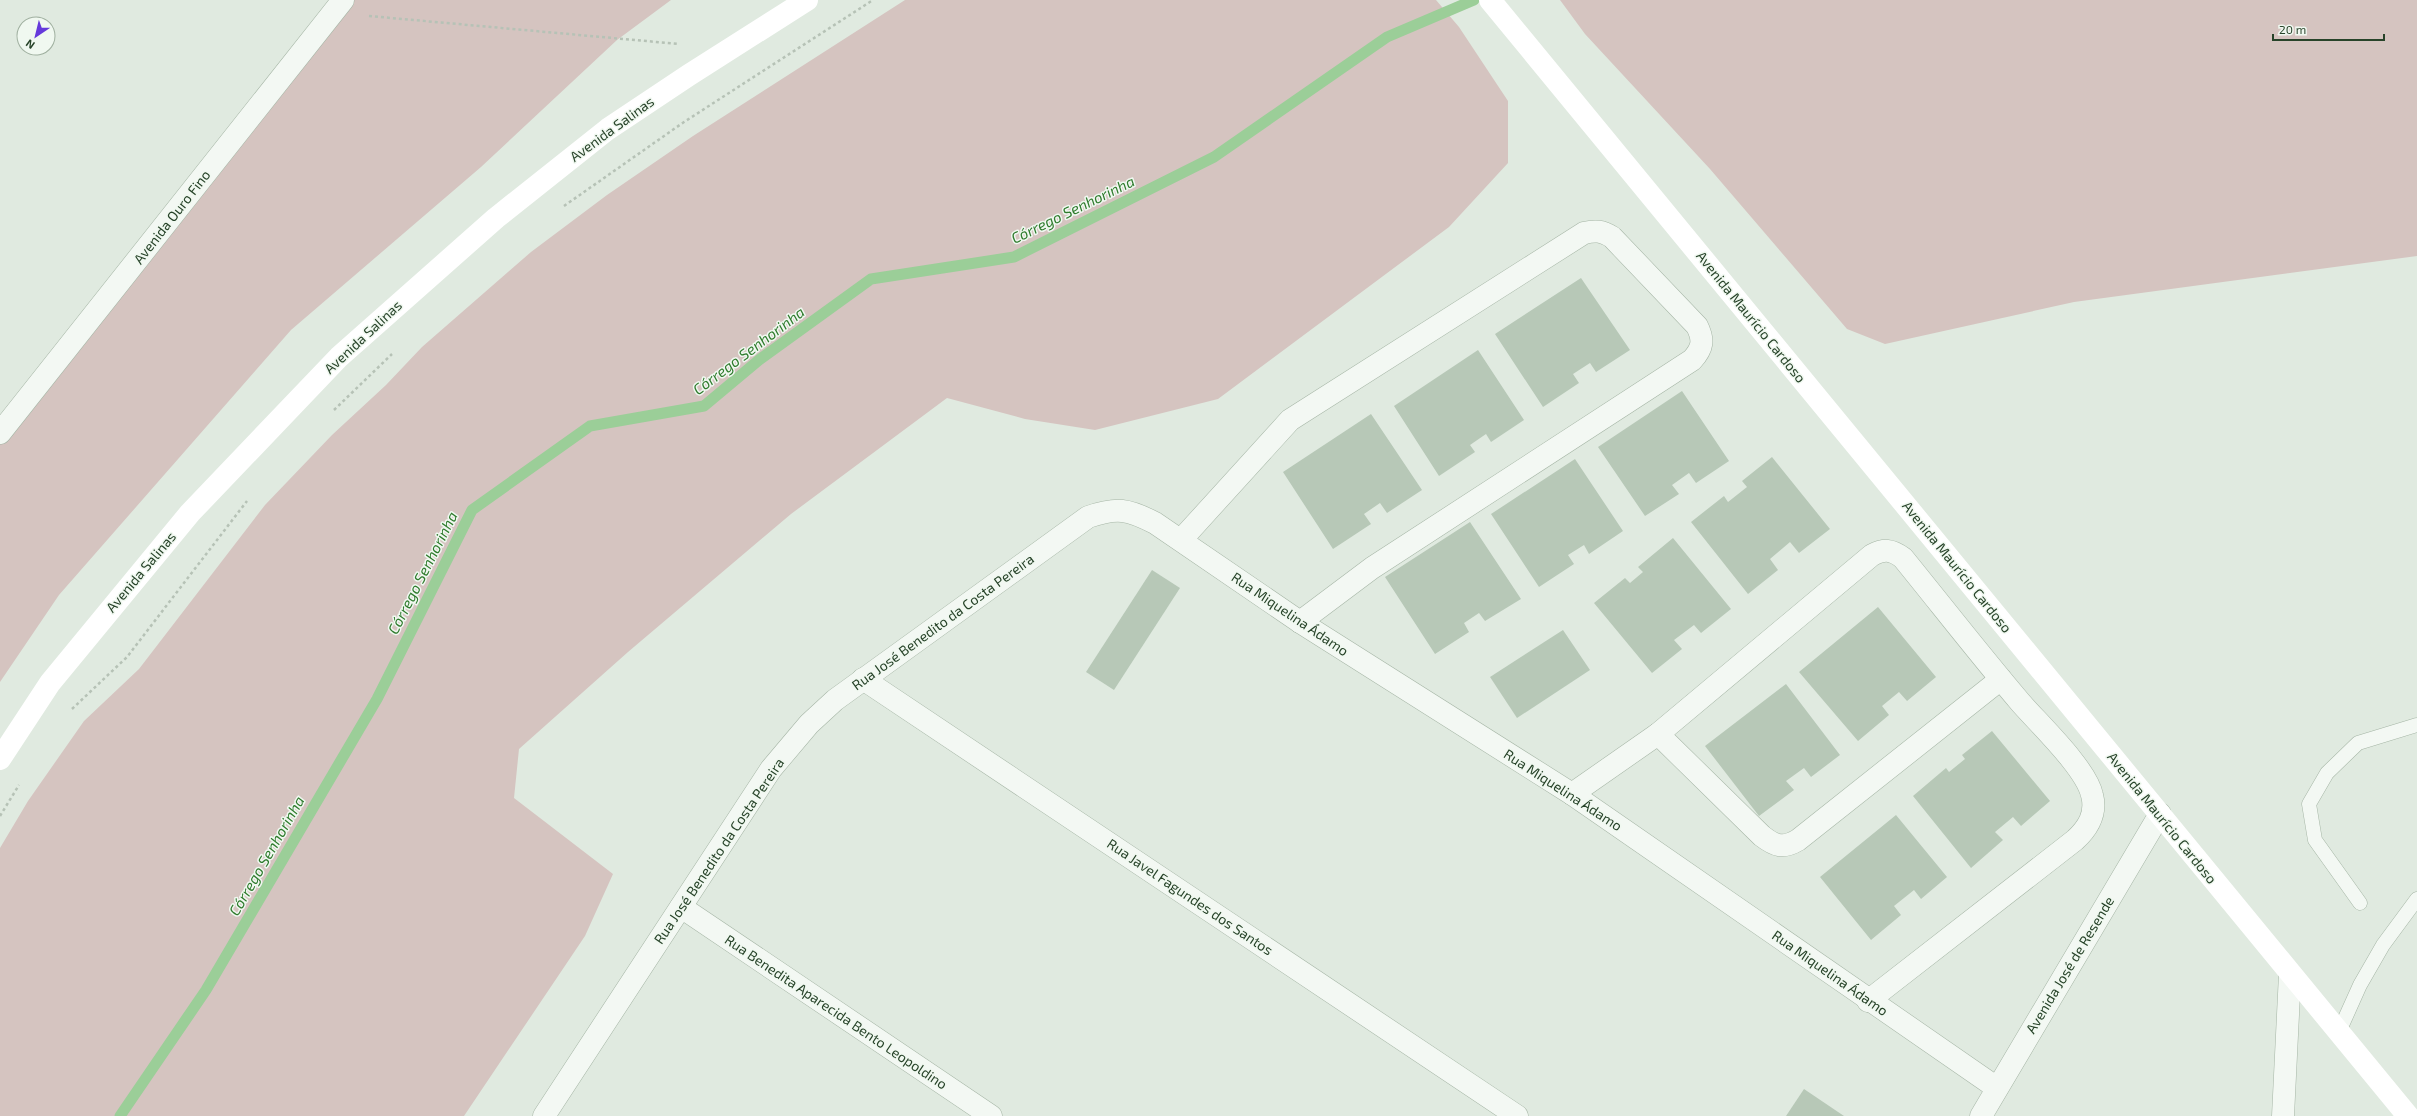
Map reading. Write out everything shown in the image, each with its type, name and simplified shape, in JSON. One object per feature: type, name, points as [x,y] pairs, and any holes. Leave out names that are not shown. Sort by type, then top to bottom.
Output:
[{"type":"street","name":"Avenida Salinas","points":[[0,759],[50,683],[190,513],[339,357],[496,218],[608,129],[696,70],[807,0]]},
{"type":"street","name":"Avenida Maurício Cardoso","points":[[1490,0],[2160,814],[2338,1034],[2408,1116]]},
{"type":"street","name":"Avenida Ouro Fino","points":[[0,433],[338,6]]},
{"type":"street","points":[[1181,540],[1290,420],[1584,233],[1594,230],[1603,232],[1612,237],[1697,326],[1702,337],[1701,350],[1692,360],[1372,568],[1300,622]]},
{"type":"street","name":"Rua Miquelina Ádamo","points":[[1118,509],[1137,514],[1181,540],[1300,622],[1572,794],[1868,1001],[1997,1088]]},
{"type":"street","name":"Rua José Benedito da Costa Pereira","points":[[544,1116],[771,769],[809,724],[834,700],[1088,517],[1118,509]]},
{"type":"street","points":[[1572,794],[1658,734],[1872,555],[1882,550],[1894,551],[1903,558],[2001,679],[2068,757],[2085,780],[2092,795],[2094,810],[2088,828],[2075,840],[1868,1001]]},
{"type":"street","name":"Rua Javel Fagundes dos Santos","points":[[863,679],[1517,1116]]},
{"type":"street","points":[[1658,734],[1762,836],[1778,846],[1788,846],[1798,840],[2001,679]]},
{"type":"street","name":"Avenida José de Resende","points":[[1981,1116],[2160,814]]},
{"type":"street","name":"Rua Benedita Aparecida Bento Leopoldino","points":[[681,907],[991,1116]]},
{"type":"street","points":[[2283,1116],[2290,974]]},
{"type":"lane","points":[[2360,903],[2315,840],[2309,804],[2328,773],[2358,743],[2417,725]]},
{"type":"lane","points":[[2338,1034],[2360,985],[2383,945],[2417,899]]},
{"type":"path","points":[[562,208],[684,122],[873,0]]},
{"type":"path","points":[[338,6],[682,44]]},
{"type":"path","points":[[331,413],[394,351]]},
{"type":"path","points":[[67,716],[127,658],[248,500]]},
{"type":"path","points":[[0,816],[23,779]]},
{"type":"shaded area","points":[[344,0],[671,0],[617,40],[481,167],[291,330],[59,595],[0,682],[0,436]]},
{"type":"shaded area","points":[[905,0],[1436,0],[1459,27],[1508,101],[1508,163],[1449,227],[1218,399],[1095,430],[1025,419],[947,398],[791,514],[628,652],[519,749],[514,798],[613,874],[585,936],[464,1116],[0,1116],[0,848],[28,801],[84,721],[139,669],[265,505],[332,435],[386,385],[422,347],[531,252],[607,195],[693,136]]},
{"type":"shaded area","points":[[1560,0],[2417,0],[2417,256],[2074,302],[1885,344],[1847,329],[1710,169],[1585,34]]},
{"type":"building","points":[[1581,278],[1630,350],[1596,372],[1590,363],[1573,374],[1579,383],[1543,407],[1495,334]]},
{"type":"building","points":[[1478,350],[1524,420],[1491,442],[1486,434],[1470,445],[1475,452],[1439,476],[1394,406]]},
{"type":"building","points":[[1682,391],[1729,461],[1696,483],[1689,473],[1672,485],[1679,494],[1645,516],[1598,447]]},
{"type":"building","points":[[1371,414],[1422,490],[1387,513],[1380,503],[1364,514],[1371,524],[1333,549],[1283,472]]},
{"type":"building","points":[[1772,457],[1830,529],[1799,553],[1790,542],[1770,559],[1778,570],[1748,594],[1691,522],[1724,496],[1728,502],[1747,487],[1742,481]]},
{"type":"building","points":[[1575,459],[1623,531],[1589,554],[1584,545],[1568,555],[1574,564],[1539,587],[1491,514]]},
{"type":"building","points":[[1470,522],[1521,599],[1485,621],[1479,613],[1464,623],[1469,632],[1435,654],[1385,577]]},
{"type":"building","points":[[1673,538],[1731,609],[1701,633],[1694,625],[1674,640],[1682,649],[1652,673],[1594,603],[1625,578],[1630,583],[1643,572],[1638,567]]},
{"type":"building","points":[[1152,570],[1180,588],[1114,690],[1086,672]]},
{"type":"building","points":[[1878,607],[1936,677],[1907,701],[1899,692],[1882,706],[1889,715],[1858,741],[1799,672]]},
{"type":"building","points":[[1563,630],[1590,670],[1517,718],[1490,677]]},
{"type":"building","points":[[1786,684],[1840,755],[1811,777],[1804,768],[1786,781],[1794,790],[1759,816],[1705,746]]},
{"type":"building","points":[[1992,731],[2050,801],[2021,826],[2013,817],[1995,832],[2003,840],[1971,868],[1913,796],[1946,768],[1949,772],[1965,759],[1962,755]]},
{"type":"building","points":[[1896,815],[1947,877],[1921,899],[1914,890],[1894,906],[1901,915],[1871,940],[1820,877]]},
{"type":"building","points":[[1804,1089],[1844,1116],[1786,1116]]},
{"type":"waterway","name":"Córrego Senhorinha","points":[[120,1116],[206,990],[377,699],[472,510],[590,426],[704,406],[759,360],[871,279],[1014,257],[1214,157],[1387,37],[1474,0]]}]
